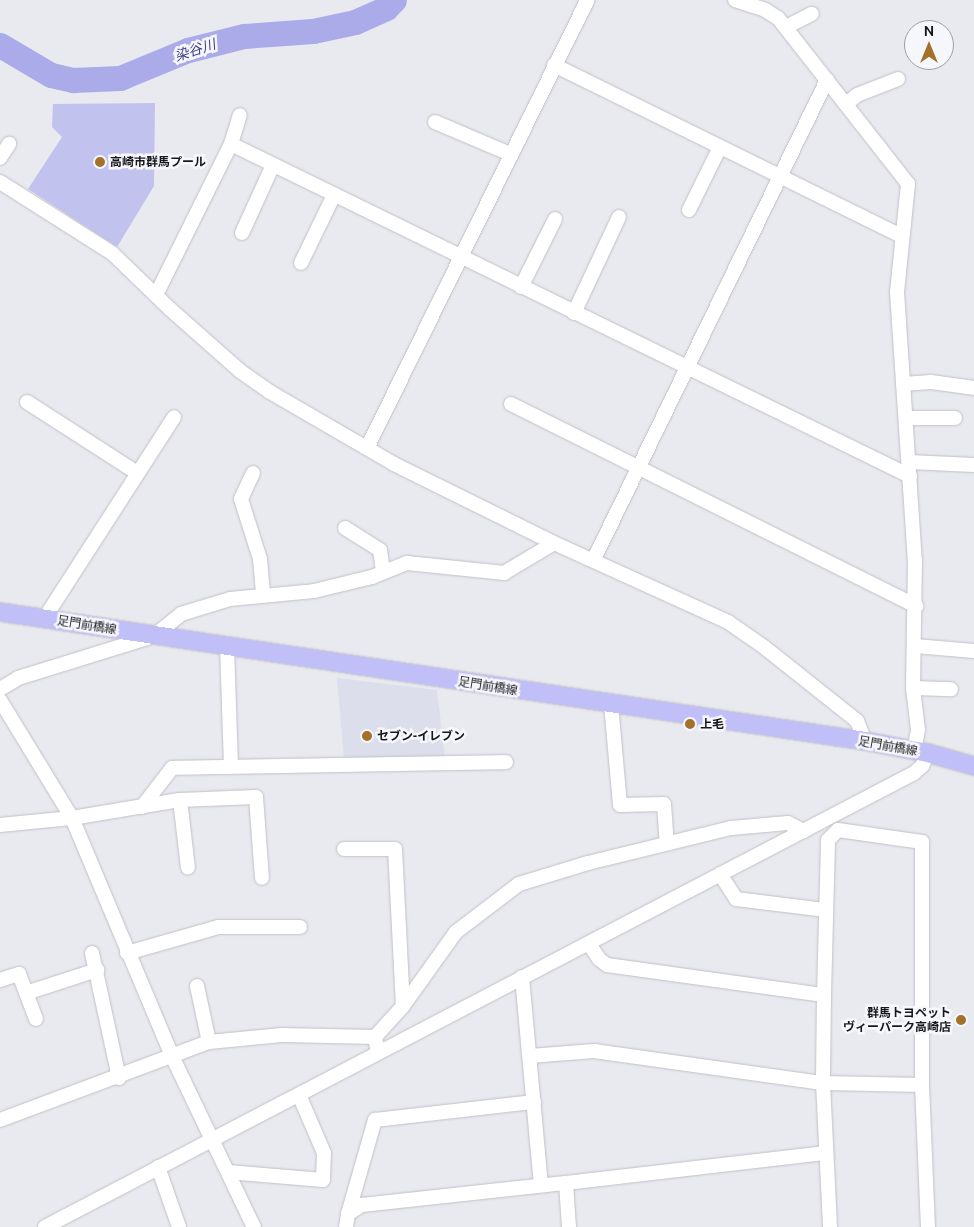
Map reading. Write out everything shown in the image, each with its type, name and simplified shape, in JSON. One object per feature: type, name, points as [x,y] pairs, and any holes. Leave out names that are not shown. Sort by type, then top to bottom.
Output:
[{"type":"main road","name":"足門前橋線","points":[[0,612],[865,741],[921,752],[974,766]]},
{"type":"street","points":[[367,448],[587,0]]},
{"type":"street","points":[[45,1227],[804,831],[914,773],[922,766],[913,688],[916,606],[897,292],[900,235],[908,184],[786,27],[764,10],[734,0]]},
{"type":"street","points":[[786,27],[812,14]]},
{"type":"street","points":[[554,66],[900,235]]},
{"type":"street","points":[[846,104],[857,95],[898,79]]},
{"type":"street","points":[[594,559],[685,367],[827,80]]},
{"type":"street","points":[[156,295],[231,144],[240,115]]},
{"type":"street","points":[[435,122],[510,154]]},
{"type":"street","points":[[0,158],[9,144]]},
{"type":"street","points":[[231,144],[685,367],[909,469],[974,465]]},
{"type":"street","points":[[689,210],[720,147]]},
{"type":"street","points":[[242,233],[273,165]]},
{"type":"street","points":[[0,182],[104,248],[240,371],[290,405],[367,448],[554,543],[594,559],[712,613],[748,635],[857,721],[865,741]]},
{"type":"street","points":[[301,263],[334,195]]},
{"type":"street","points":[[574,313],[619,217]]},
{"type":"street","points":[[520,287],[555,219]]},
{"type":"street","points":[[903,384],[931,382],[974,388]]},
{"type":"street","points":[[27,402],[137,473]]},
{"type":"street","points":[[511,404],[916,606]]},
{"type":"street","points":[[44,618],[174,417]]},
{"type":"street","points":[[906,418],[955,418]]},
{"type":"street","points":[[253,473],[241,499],[260,559],[263,596]]},
{"type":"street","points":[[344,528],[380,550],[383,571]]},
{"type":"street","points":[[0,689],[18,678],[154,636],[181,614],[230,600],[314,591],[407,562],[504,573],[554,543]]},
{"type":"street","points":[[227,646],[231,764]]},
{"type":"street","points":[[914,646],[974,652]]},
{"type":"street","points":[[913,688],[951,689]]},
{"type":"street","points":[[0,700],[72,818],[127,953],[171,1054],[213,1138],[254,1227]]},
{"type":"street","points":[[611,704],[620,805],[664,804],[668,843]]},
{"type":"street","points":[[142,807],[172,768],[231,764],[506,762]]},
{"type":"street","points":[[0,825],[72,818],[180,800],[256,797],[262,878]]},
{"type":"street","points":[[180,800],[188,868]]},
{"type":"street","points":[[0,1120],[119,1078],[171,1054],[209,1042],[282,1034],[375,1036],[403,1006],[456,932],[501,895],[519,884],[668,843],[731,828],[788,823],[804,831]]},
{"type":"street","points":[[830,1227],[823,1082],[824,995],[828,840],[838,830],[922,842],[922,1085],[928,1227]]},
{"type":"street","points":[[344,849],[395,849],[403,1006]]},
{"type":"street","points":[[720,874],[736,899],[826,910]]},
{"type":"street","points":[[127,953],[218,927],[300,927]]},
{"type":"street","points":[[589,944],[599,959],[607,965],[824,995]]},
{"type":"street","points":[[92,953],[119,1078]]},
{"type":"street","points":[[26,993],[97,970]]},
{"type":"street","points":[[0,980],[19,974],[36,1019]]},
{"type":"street","points":[[522,977],[541,1185]]},
{"type":"street","points":[[197,986],[209,1042]]},
{"type":"street","points":[[375,1036],[378,1053]]},
{"type":"street","points":[[530,1056],[594,1051],[823,1082],[922,1085]]},
{"type":"street","points":[[228,1172],[323,1180],[324,1153],[299,1094]]},
{"type":"street","points":[[347,1221],[376,1120],[534,1102]]},
{"type":"street","points":[[347,1221],[362,1205],[826,1153]]},
{"type":"street","points":[[158,1167],[173,1201],[179,1227]]},
{"type":"street","points":[[566,1183],[569,1227]]},
{"type":"shaded area","name":"高崎市群馬プール","points":[[155,103],[154,186],[117,247],[28,189],[62,137],[52,127],[53,104]]},
{"type":"shaded area","points":[[337,678],[437,690],[445,758],[344,759]]},
{"type":"waterway","name":"染谷川","points":[[0,45],[51,75],[73,80],[120,78],[188,50],[244,36],[313,31],[355,22],[386,8],[394,0]]},
{"type":"place","name":"高崎市群馬プール","points":[[100,162]]},
{"type":"place","name":"上毛","points":[[690,724]]},
{"type":"place","name":"セブン-イレブン","points":[[367,736]]},
{"type":"place","name":"群馬トヨペット ヴィーパーク高崎店","points":[[961,1020]]}]
